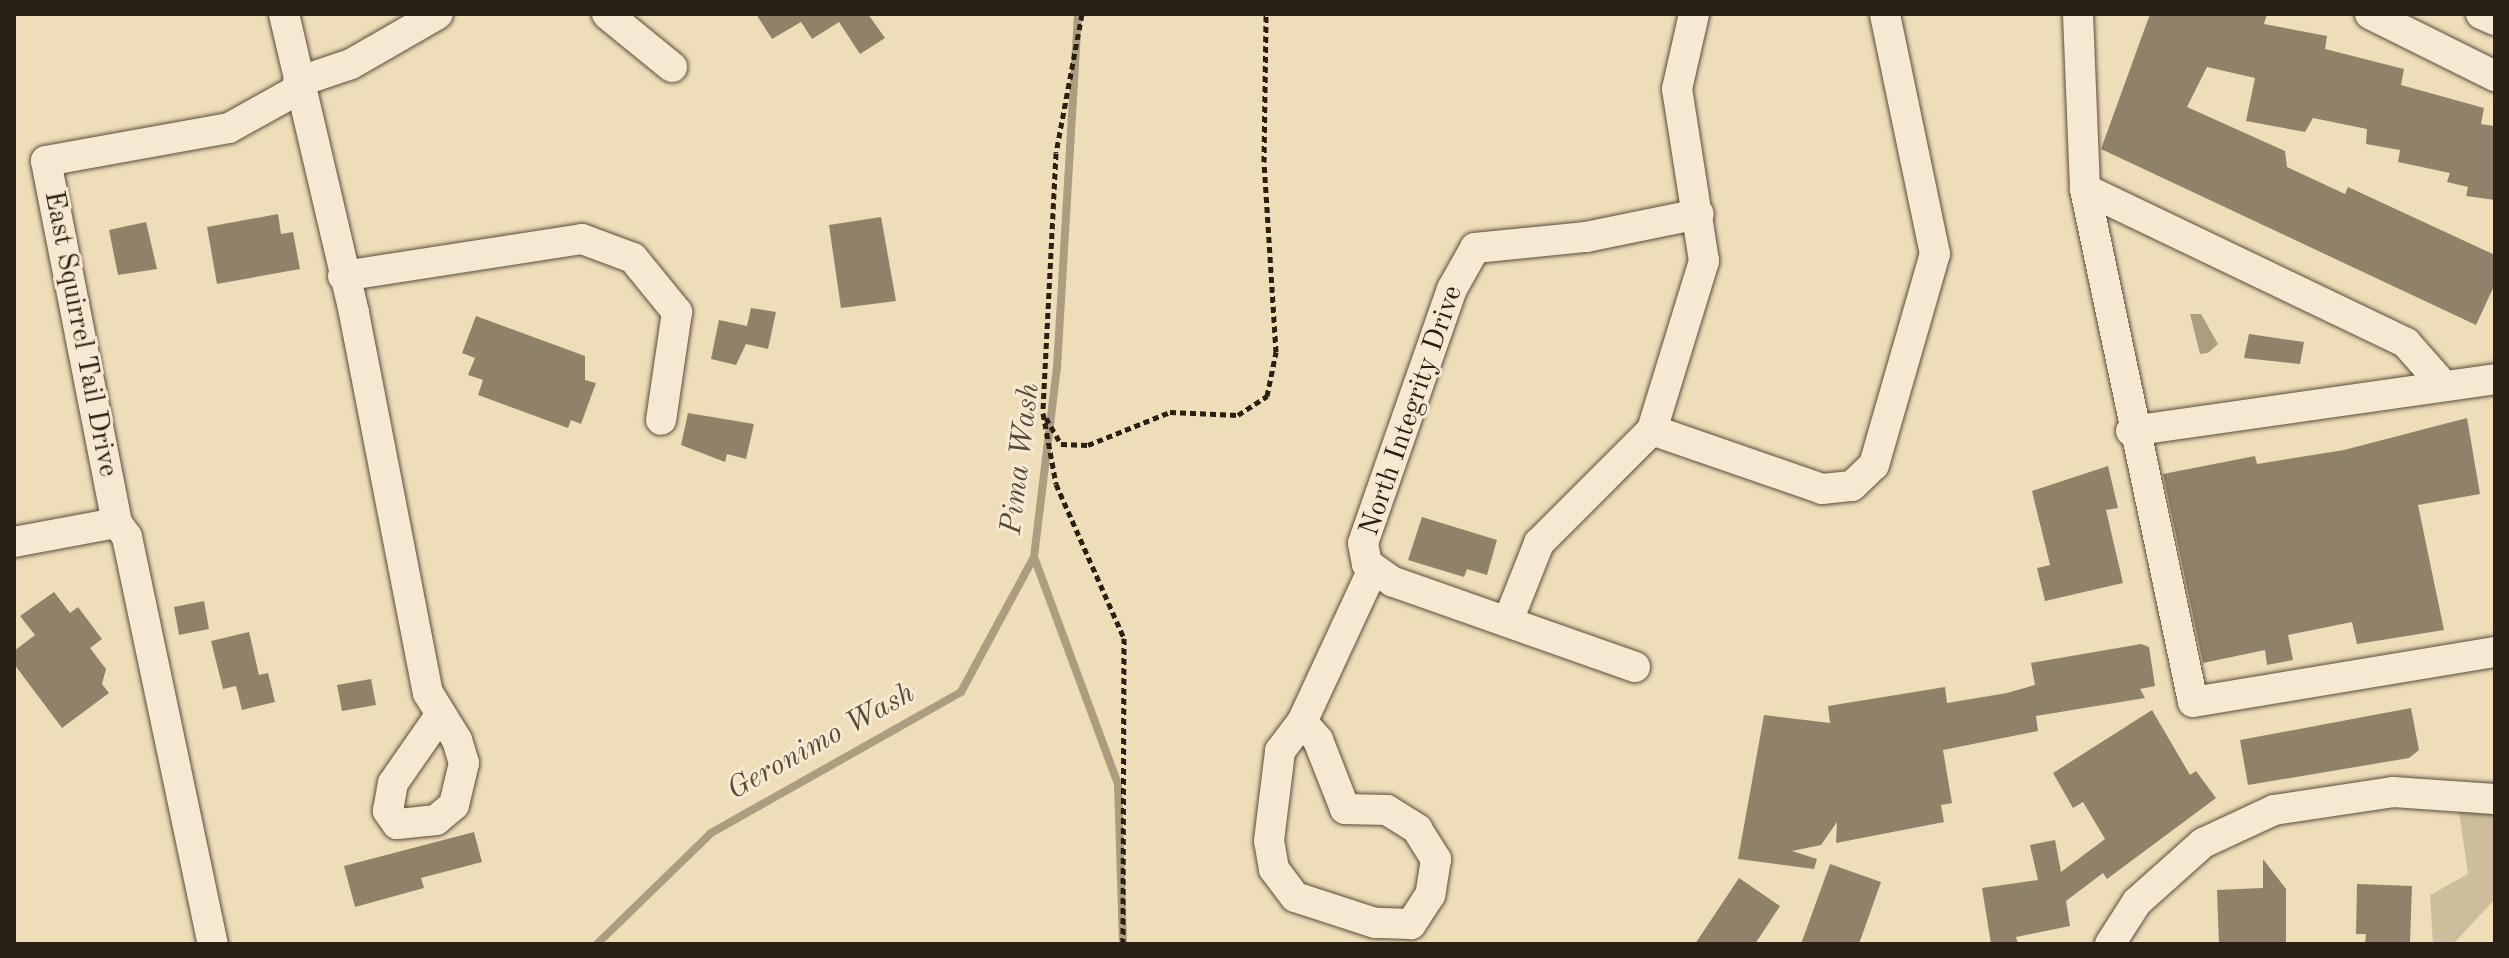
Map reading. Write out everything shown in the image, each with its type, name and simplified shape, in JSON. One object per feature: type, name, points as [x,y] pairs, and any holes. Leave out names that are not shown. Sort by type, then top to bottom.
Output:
[{"type":"street","points":[[284,14],[343,276],[428,693],[441,714]]},
{"type":"street","points":[[298,86],[351,64],[438,14]]},
{"type":"street","points":[[607,14],[672,67]]},
{"type":"street","points":[[1508,621],[1539,543],[1652,430],[1704,261],[1677,89],[1694,14]]},
{"type":"street","points":[[1652,430],[1822,489],[1852,486],[1874,465],[1935,254],[1885,14]]},
{"type":"street","points":[[2078,14],[2085,189],[2131,431],[2193,702],[2495,652]]},
{"type":"street","points":[[2370,14],[2495,76]]},
{"type":"street","points":[[2481,14],[2495,20]]},
{"type":"street","name":"East Squirrel Tail Drive","points":[[117,523],[46,161],[229,128],[298,86]]},
{"type":"street","points":[[2085,189],[2406,343],[2444,386]]},
{"type":"street","name":"North Integrity Drive","points":[[1635,667],[1373,569],[1363,543],[1452,289],[1475,248],[1586,237],[1699,214]]},
{"type":"street","points":[[343,276],[582,239],[633,258],[677,312],[661,420]]},
{"type":"street","points":[[2131,431],[2495,379]]},
{"type":"street","points":[[14,542],[117,523],[127,537],[213,944]]},
{"type":"street","points":[[1302,722],[1318,740],[1345,809],[1387,810],[1417,829],[1436,859],[1430,895],[1411,924],[1375,923],[1295,897],[1274,869],[1269,841],[1279,807],[1272,781],[1280,751],[1302,722],[1373,569]]},
{"type":"street","points":[[2110,944],[2137,902],[2203,843],[2274,810],[2393,792],[2495,799]]},
{"type":"path","points":[[1082,14],[1056,153],[1043,413],[1056,484],[1124,638],[1123,944]]},
{"type":"path","points":[[1043,413],[1061,444],[1088,445],[1170,412],[1238,415],[1267,396],[1276,352],[1264,162],[1266,14]]},
{"type":"shaded area","points":[[2190,314],[2201,314],[2218,344],[2208,353],[2200,354]]},
{"type":"shaded area","points":[[2459,811],[2495,815],[2495,899],[2453,944],[2433,944],[2430,895],[2468,874]]},
{"type":"building","points":[[756,14],[868,14],[885,38],[860,54],[839,22],[812,39],[801,22],[772,39]]},
{"type":"building","points":[[2150,14],[2267,14],[2264,24],[2327,36],[2325,49],[2404,69],[2401,85],[2484,108],[2481,124],[2494,126],[2495,200],[2466,196],[2468,187],[2447,182],[2450,173],[2398,162],[2400,150],[2366,144],[2367,129],[2313,118],[2305,132],[2246,121],[2255,78],[2207,67],[2187,107],[2285,151],[2287,167],[2345,194],[2348,187],[2495,255],[2495,284],[2476,325],[2101,149]]},
{"type":"building","points":[[278,214],[281,234],[293,232],[300,269],[217,284],[207,227]]},
{"type":"building","points":[[881,217],[896,301],[841,308],[829,225]]},
{"type":"building","points":[[146,222],[157,269],[118,275],[109,230]]},
{"type":"building","points":[[751,308],[776,312],[768,349],[746,344],[736,365],[711,359],[719,320],[747,326]]},
{"type":"building","points":[[476,316],[585,356],[585,380],[596,383],[581,424],[571,420],[568,428],[478,395],[483,380],[468,375],[475,358],[462,353]]},
{"type":"building","points":[[2249,334],[2304,342],[2300,364],[2244,358]]},
{"type":"building","points":[[688,413],[754,424],[746,459],[727,454],[725,462],[681,445]]},
{"type":"building","points":[[2467,418],[2480,494],[2418,505],[2444,630],[2357,644],[2352,622],[2288,635],[2293,660],[2267,665],[2265,650],[2203,663],[2163,474],[2255,456],[2257,464],[2344,450]]},
{"type":"building","points":[[2108,466],[2118,508],[2106,510],[2123,583],[2045,601],[2037,568],[2050,565],[2032,491]]},
{"type":"building","points":[[1422,517],[1497,540],[1487,575],[1467,569],[1464,577],[1408,560]]},
{"type":"building","points":[[54,592],[70,613],[78,607],[102,639],[90,648],[106,669],[102,684],[109,693],[62,728],[14,664],[14,651],[35,635],[20,616]]},
{"type":"building","points":[[204,601],[209,629],[179,635],[174,607]]},
{"type":"building","points":[[249,632],[259,675],[268,673],[275,702],[242,710],[236,686],[223,689],[211,641]]},
{"type":"building","points":[[2141,644],[2149,647],[2155,686],[2140,689],[2145,698],[2036,716],[2038,731],[1943,750],[1952,803],[1941,805],[1944,822],[1836,843],[1837,822],[1821,845],[1792,851],[1817,859],[1814,869],[1738,859],[1764,715],[1830,723],[1828,706],[1945,687],[1947,703],[2007,693],[2035,685],[2031,663]]},
{"type":"building","points":[[371,679],[376,705],[342,711],[337,685]]},
{"type":"building","points":[[2411,708],[2419,750],[2409,758],[2248,785],[2240,740]]},
{"type":"building","points":[[2152,710],[2190,775],[2196,771],[2216,798],[2107,879],[2103,873],[2066,901],[2070,926],[2016,937],[2018,944],[1991,944],[1982,888],[2038,880],[2030,845],[2055,840],[2061,872],[2105,839],[2083,802],[2073,808],[2053,773]]},
{"type":"building","points":[[474,832],[482,862],[421,878],[424,888],[355,907],[344,866]]},
{"type":"building","points":[[2263,859],[2286,889],[2286,944],[2219,944],[2217,890],[2263,888]]},
{"type":"building","points":[[1830,864],[1881,882],[1859,944],[1801,944]]},
{"type":"building","points":[[1739,878],[1780,906],[1755,944],[1695,944]]},
{"type":"building","points":[[2357,884],[2412,886],[2410,944],[2365,944],[2366,934],[2356,934]]},
{"type":"waterway","name":"Pima Wash","points":[[1078,14],[1057,367],[1034,557],[1118,784],[1123,944]]},
{"type":"waterway","name":"Geronimo Wash","points":[[597,944],[711,833],[961,692],[1034,557]]}]
